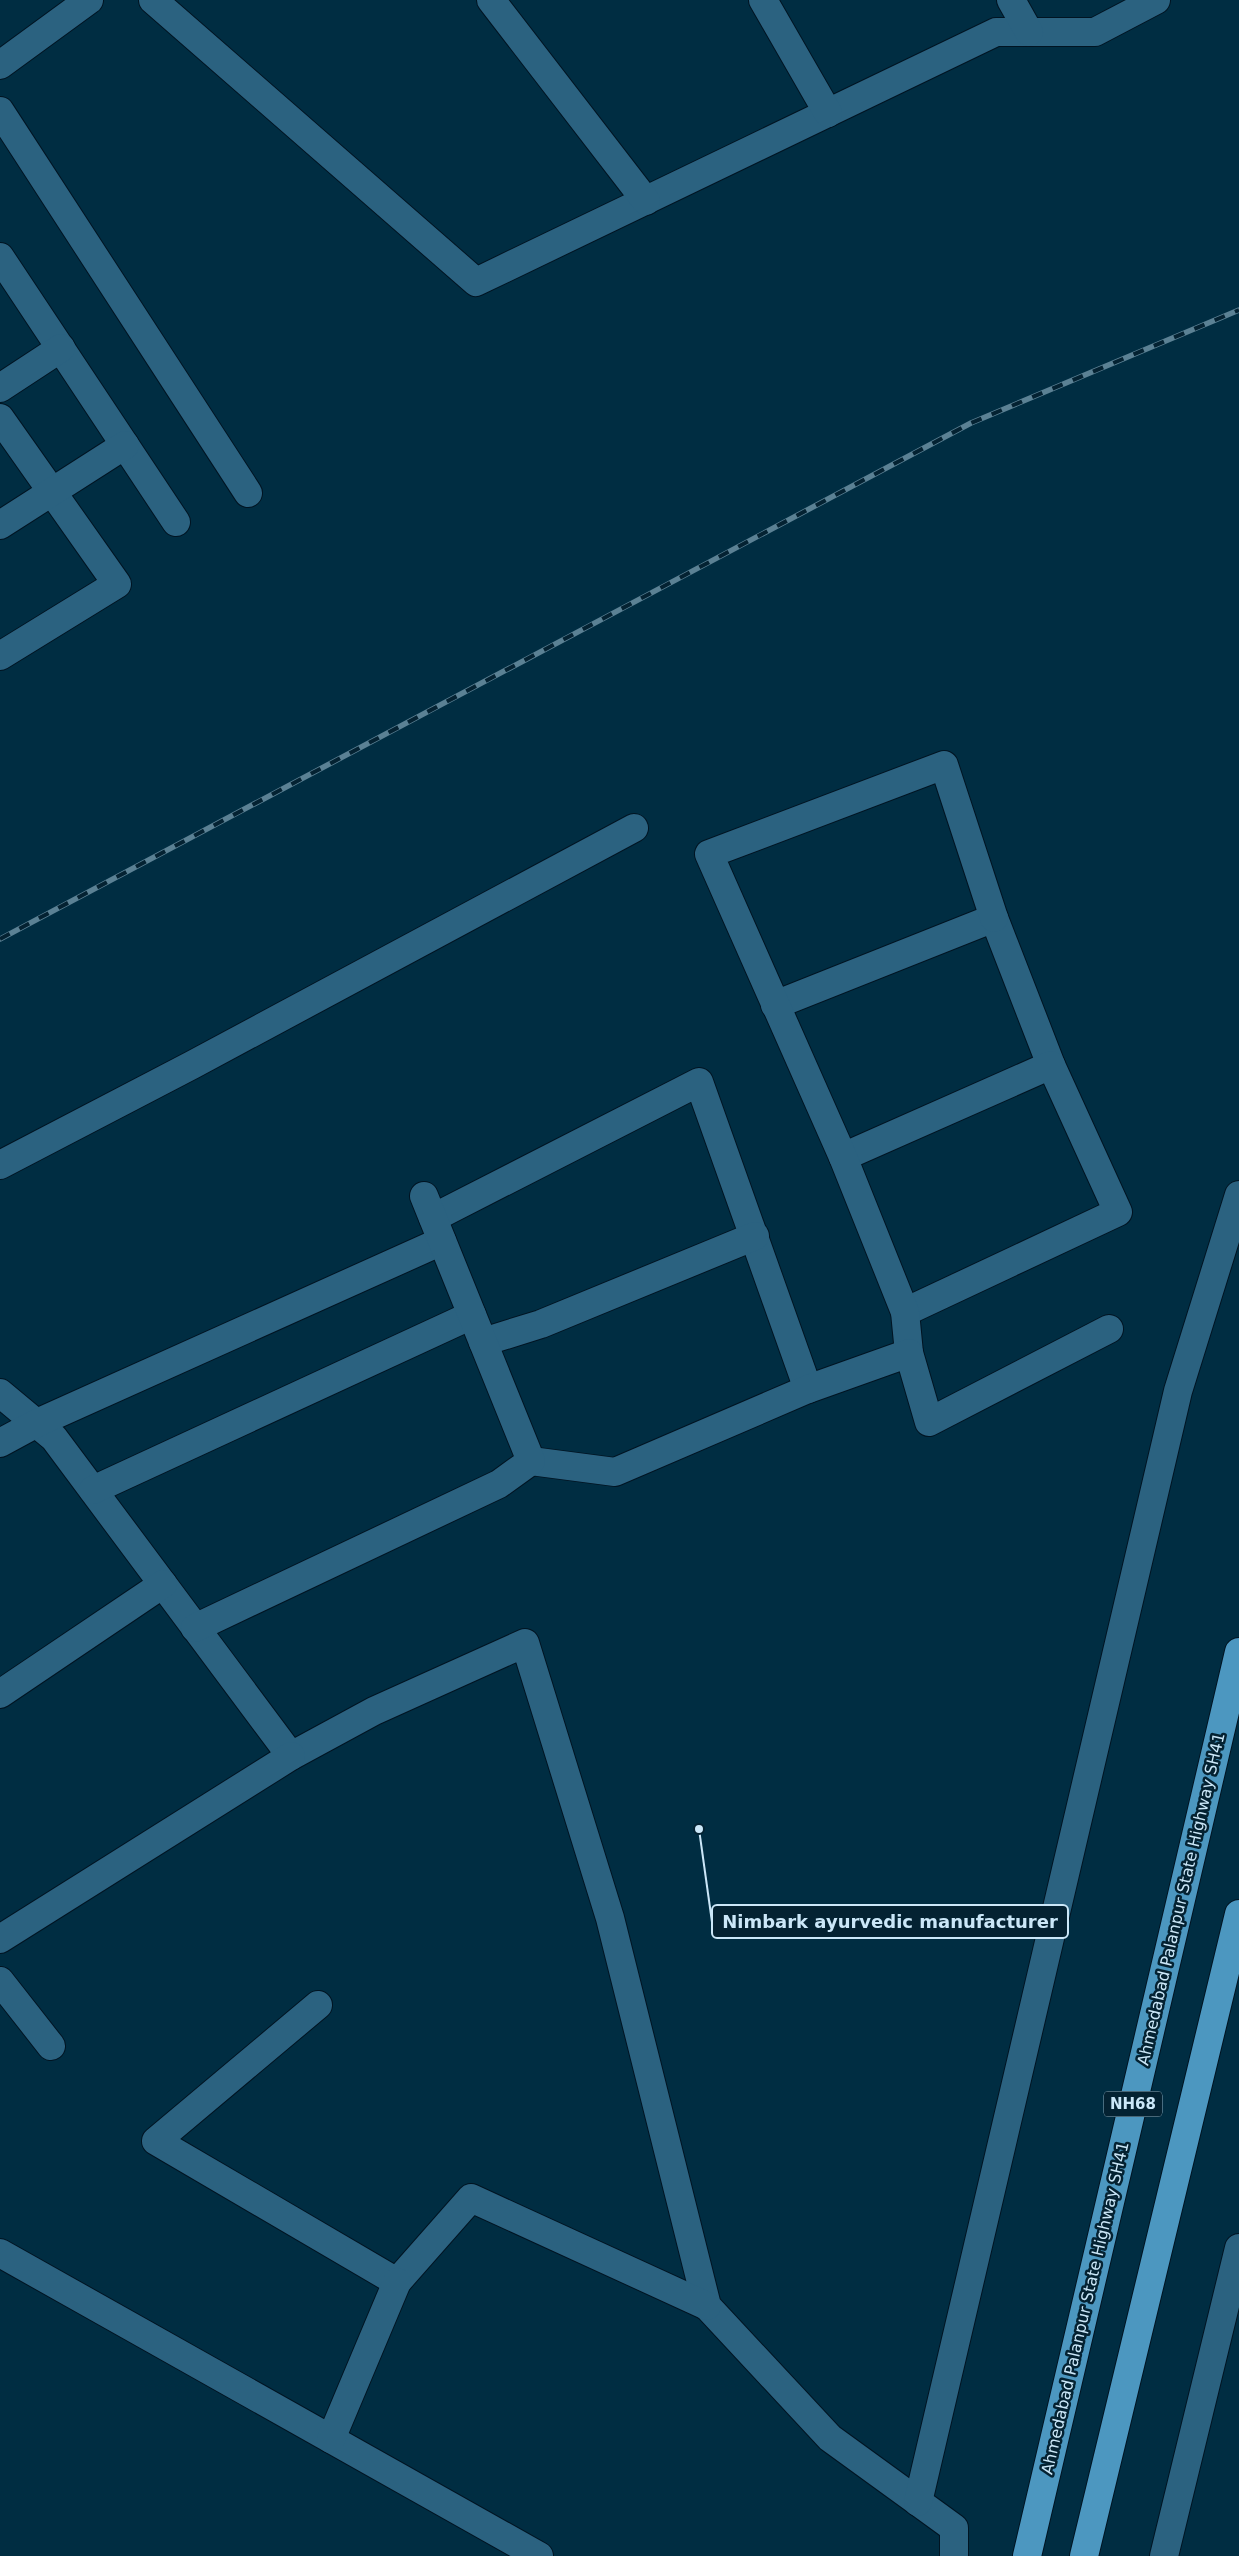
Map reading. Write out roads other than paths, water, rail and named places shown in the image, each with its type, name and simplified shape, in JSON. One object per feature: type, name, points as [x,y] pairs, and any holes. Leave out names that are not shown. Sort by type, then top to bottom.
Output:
[{"type":"highway","name":"Ahmedabad Palanpur State Highway SH41","points":[[1027,2556],[1239,1652]]},
{"type":"highway","points":[[1084,2556],[1239,1914]]},
{"type":"street","points":[[0,65],[89,0]]},
{"type":"street","points":[[153,0],[476,282],[996,32],[1094,32],[1156,0]]},
{"type":"street","points":[[491,0],[646,201]]},
{"type":"street","points":[[763,0],[828,113]]},
{"type":"street","points":[[1011,0],[1029,32]]},
{"type":"street","points":[[0,111],[248,493]]},
{"type":"street","points":[[0,257],[176,522]]},
{"type":"street","points":[[0,388],[61,348]]},
{"type":"street","points":[[0,418],[117,584],[0,656]]},
{"type":"street","points":[[0,525],[125,445]]},
{"type":"street","points":[[905,1312],[1118,1212],[1051,1065],[994,918],[944,765],[709,854],[843,1157],[905,1312],[909,1353],[929,1422],[1109,1330]]},
{"type":"street","points":[[0,1165],[192,1065],[634,828]]},
{"type":"street","points":[[775,1005],[994,918]]},
{"type":"street","points":[[843,1157],[1051,1065]]},
{"type":"street","points":[[0,1443],[699,1082],[808,1389]]},
{"type":"street","points":[[918,2502],[1176,1400],[1239,1195]]},
{"type":"street","points":[[433,1218],[531,1461]]},
{"type":"street","points":[[483,1342],[541,1324],[755,1236]]},
{"type":"street","points":[[93,1490],[472,1315]]},
{"type":"street","points":[[195,1628],[498,1484],[531,1461],[615,1472],[808,1389],[909,1353]]},
{"type":"street","points":[[0,1393],[54,1438],[290,1756]]},
{"type":"street","points":[[0,1694],[163,1584]]},
{"type":"street","points":[[0,1939],[290,1756],[374,1712],[525,1643],[610,1918],[707,2306]]},
{"type":"street","points":[[0,1981],[51,2046]]},
{"type":"street","points":[[318,2004],[156,2141],[397,2282]]},
{"type":"street","points":[[331,2439],[397,2282],[471,2198],[707,2306],[830,2438],[954,2528],[954,2556]]},
{"type":"street","points":[[1164,2556],[1239,2248]]},
{"type":"street","points":[[0,2253],[538,2556]]},
{"type":"railway","points":[[0,939],[971,423],[1239,310]]},
{"type":"place","name":"Nimbark ayurvedic manufacturer","points":[[699,1829]]}]
